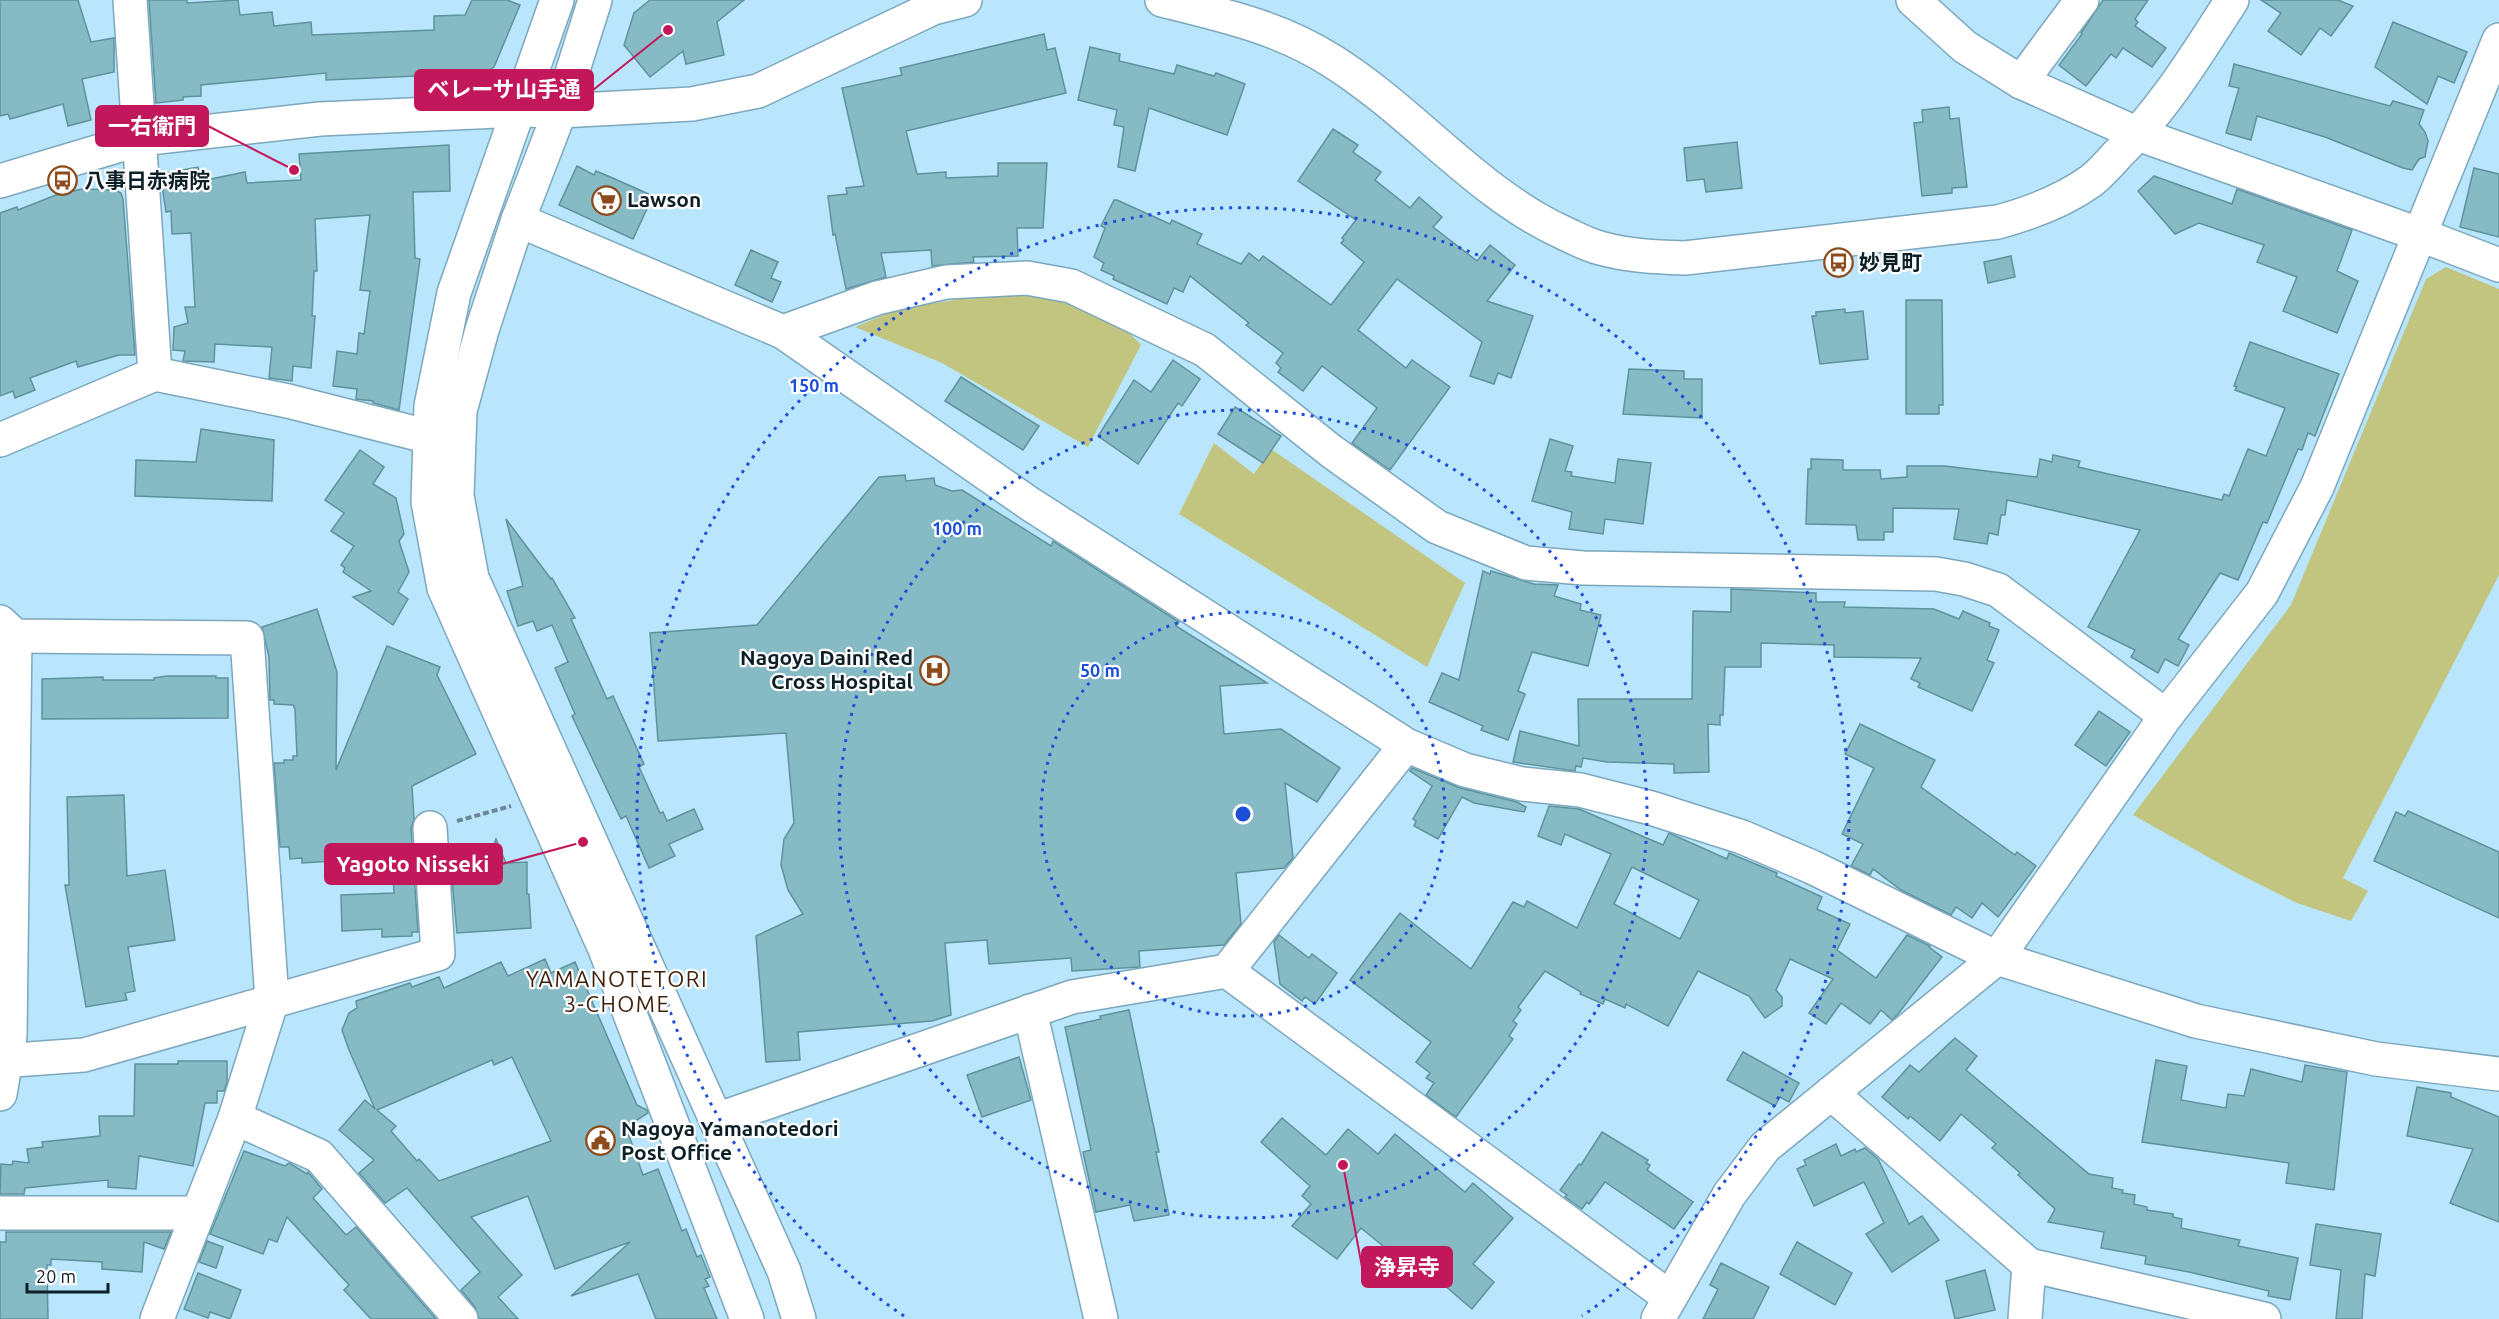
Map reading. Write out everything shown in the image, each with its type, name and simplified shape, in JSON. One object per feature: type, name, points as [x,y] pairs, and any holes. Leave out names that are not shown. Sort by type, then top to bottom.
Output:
[{"type":"street","points":[[130,0],[155,374]]},
{"type":"street","points":[[557,0],[454,293],[431,406],[428,502],[444,588],[605,949],[747,1319]]},
{"type":"street","points":[[595,0],[560,111],[518,220],[482,330],[460,411],[457,496],[472,578],[784,1271],[799,1319]]},
{"type":"street","points":[[0,181],[140,139],[320,118],[519,110],[560,111],[692,104],[758,91],[933,8],[965,0]]},
{"type":"street","points":[[1161,0],[1232,17],[1284,34],[1331,60],[1383,95],[1493,190],[1546,225],[1598,248],[1642,257],[1685,258],[1998,222],[2030,213],[2062,198],[2092,180],[2164,104],[2232,0]]},
{"type":"street","points":[[1913,0],[1965,47],[2021,82],[2138,134],[2499,265]]},
{"type":"street","points":[[2021,82],[2082,0]]},
{"type":"street","points":[[1227,971],[1663,1308],[1729,1195],[1765,1148],[1997,958],[2166,716],[2262,593],[2317,487],[2499,40]]},
{"type":"street","points":[[518,220],[783,332],[1030,504],[1406,745],[1465,770],[1522,784],[1580,790],[1651,808],[1742,837],[1812,867],[1997,958],[2196,1021],[2376,1059],[2499,1074]]},
{"type":"street","points":[[783,332],[877,298],[946,282],[1027,278],[1071,286],[1204,350],[1331,451],[1437,527],[1526,563],[1547,567],[1936,574],[1964,579],[1998,590],[2166,716]]},
{"type":"street","points":[[0,440],[155,374],[288,401],[430,437]]},
{"type":"street","points":[[0,1094],[2,1061],[10,1036],[7,629],[247,638],[273,1000],[235,1118],[157,1319]]},
{"type":"street","points":[[716,1120],[1072,997],[1227,971],[1406,745]]},
{"type":"street","points":[[2,1061],[84,1055],[438,954],[430,828]]},
{"type":"street","points":[[1030,1011],[1101,1319]]},
{"type":"street","points":[[1832,1093],[2029,1265],[2264,1319]]},
{"type":"street","points":[[235,1118],[319,1156],[461,1319]]},
{"type":"street","points":[[0,1213],[197,1213]]},
{"type":"street","points":[[2025,1319],[2029,1265]]},
{"type":"path","points":[[430,828],[538,799]]},
{"type":"green space","points":[[2446,267],[2499,289],[2499,575],[2343,878],[2368,891],[2351,921],[2297,903],[2233,871],[2133,815],[2291,605],[2426,279]]},
{"type":"green space","points":[[1003,292],[1041,293],[1085,307],[1121,326],[1141,345],[1088,447],[942,363],[855,327],[898,309]]},
{"type":"green space","points":[[1214,443],[1254,474],[1271,449],[1465,583],[1427,667],[1179,514]]},
{"type":"building","points":[[0,0],[78,0],[91,42],[114,38],[114,72],[82,79],[91,120],[68,126],[63,104],[10,119],[8,114],[0,116]]},
{"type":"building","points":[[149,0],[187,0],[187,3],[238,0],[240,15],[272,12],[274,26],[311,22],[312,35],[434,30],[434,16],[465,15],[472,0],[507,0],[520,5],[494,67],[485,73],[326,80],[326,73],[201,85],[201,96],[156,103]]},
{"type":"building","points":[[650,0],[744,0],[717,22],[724,55],[686,64],[683,51],[650,77],[624,45],[634,13]]},
{"type":"building","points":[[2103,0],[2148,0],[2135,19],[2138,22],[2135,26],[2166,48],[2152,67],[2123,48],[2116,58],[2111,54],[2086,86],[2059,65]]},
{"type":"building","points":[[2261,0],[2338,0],[2353,6],[2331,36],[2320,28],[2301,55],[2268,31],[2281,13]]},
{"type":"building","points":[[2393,22],[2467,52],[2454,83],[2438,76],[2427,104],[2375,67]]},
{"type":"building","points":[[1044,34],[1047,50],[1055,48],[1066,93],[906,131],[917,174],[946,172],[946,178],[998,176],[998,163],[1047,163],[1043,228],[1017,228],[1018,256],[973,257],[974,262],[932,266],[931,250],[881,253],[886,277],[846,289],[835,234],[833,235],[828,196],[847,194],[846,188],[864,186],[842,88],[902,75],[900,68]]},
{"type":"building","points":[[1090,47],[1120,54],[1119,61],[1174,74],[1177,65],[1214,76],[1216,73],[1245,84],[1227,135],[1149,108],[1135,171],[1118,167],[1124,127],[1114,125],[1117,110],[1078,100]]},
{"type":"building","points":[[2234,64],[2390,106],[2393,101],[2424,110],[2419,124],[2428,141],[2425,157],[2419,159],[2412,170],[2403,168],[2325,137],[2257,116],[2251,140],[2226,133],[2239,88],[2229,86]]},
{"type":"building","points":[[1949,107],[1950,119],[1959,118],[1967,187],[1952,188],[1952,193],[1922,196],[1914,123],[1923,122],[1922,110]]},
{"type":"building","points":[[1333,129],[1358,145],[1353,152],[1381,172],[1375,180],[1410,208],[1419,197],[1442,217],[1433,227],[1477,261],[1490,245],[1515,265],[1487,301],[1533,316],[1511,378],[1498,373],[1494,384],[1470,376],[1482,342],[1397,279],[1358,330],[1406,368],[1412,360],[1450,387],[1390,470],[1352,443],[1377,408],[1322,366],[1303,391],[1278,372],[1281,368],[1276,363],[1283,353],[1246,325],[1249,323],[1190,276],[1183,292],[1174,288],[1167,304],[1113,279],[1114,276],[1101,270],[1104,263],[1094,257],[1105,228],[1101,226],[1114,200],[1117,200],[1170,224],[1172,220],[1202,234],[1197,244],[1241,264],[1249,253],[1259,261],[1263,256],[1331,305],[1364,262],[1341,243],[1344,240],[1342,238],[1356,220],[1298,181]]},
{"type":"building","points":[[1737,142],[1742,188],[1706,192],[1704,179],[1687,181],[1684,148]]},
{"type":"building","points":[[449,145],[450,191],[413,192],[415,258],[420,259],[399,410],[373,403],[373,401],[356,399],[357,389],[333,386],[337,351],[357,354],[359,333],[364,334],[370,291],[360,290],[370,215],[315,219],[317,271],[314,271],[312,316],[315,316],[311,368],[293,366],[292,381],[269,378],[272,347],[215,344],[214,362],[183,361],[185,351],[173,350],[174,327],[188,323],[185,307],[195,307],[191,233],[172,234],[171,211],[166,212],[160,174],[198,167],[201,181],[245,172],[247,183],[301,180],[299,154]]},
{"type":"building","name":"Lawson","points":[[577,166],[594,175],[596,171],[653,196],[633,239],[559,205]]},
{"type":"building","points":[[2474,168],[2499,174],[2499,237],[2460,227]]},
{"type":"building","points":[[2154,176],[2232,204],[2237,189],[2352,230],[2337,271],[2358,281],[2337,333],[2283,311],[2297,277],[2257,262],[2264,245],[2199,223],[2175,234],[2138,191]]},
{"type":"building","points":[[82,189],[115,190],[121,193],[123,199],[135,355],[119,355],[78,367],[76,361],[30,378],[35,390],[15,398],[13,391],[0,396],[0,213],[17,207],[18,210],[56,195]]},
{"type":"building","points":[[751,250],[778,262],[771,278],[781,282],[772,302],[735,285]]},
{"type":"building","points":[[2011,256],[2015,277],[1988,283],[1984,262]]},
{"type":"building","points":[[1906,300],[1942,300],[1943,405],[1939,405],[1939,414],[1906,414]]},
{"type":"building","points":[[1845,309],[1845,313],[1863,311],[1868,359],[1820,364],[1812,316],[1816,316],[1816,312]]},
{"type":"building","points":[[2250,342],[2339,374],[2315,436],[2308,433],[2302,450],[2298,449],[2267,523],[2263,522],[2238,580],[2220,573],[2178,639],[2189,645],[2178,666],[2165,659],[2158,673],[2131,657],[2135,650],[2088,627],[2140,530],[2007,500],[2005,515],[2001,515],[1998,535],[1989,533],[1987,544],[1954,539],[1959,509],[1893,508],[1893,532],[1884,532],[1884,540],[1858,540],[1856,525],[1806,524],[1808,469],[1811,469],[1811,459],[1843,460],[1843,470],[1880,470],[1881,479],[1907,477],[1907,466],[1945,466],[2037,477],[2040,459],[2052,462],[2053,455],[2080,461],[2078,467],[2222,500],[2224,494],[2229,496],[2248,449],[2266,456],[2285,408],[2235,390],[2237,387],[2234,386]]},
{"type":"building","points":[[1173,360],[1200,379],[1182,406],[1178,403],[1138,464],[1098,436],[1134,380],[1151,392]]},
{"type":"building","points":[[1629,369],[1684,371],[1684,379],[1702,379],[1702,418],[1623,414]]},
{"type":"building","points":[[961,377],[1039,426],[1023,450],[945,401]]},
{"type":"building","points":[[1235,407],[1281,436],[1263,463],[1218,434]]},
{"type":"building","points":[[201,429],[274,440],[272,501],[135,496],[136,460],[196,462]]},
{"type":"building","points":[[1550,439],[1573,446],[1565,471],[1572,472],[1571,476],[1615,483],[1618,459],[1651,463],[1643,524],[1605,519],[1603,534],[1569,529],[1572,512],[1532,501]]},
{"type":"building","points":[[360,450],[384,467],[373,484],[396,498],[404,534],[399,541],[409,572],[398,592],[408,599],[393,625],[353,597],[371,591],[343,572],[345,568],[341,565],[354,546],[331,531],[344,513],[325,500]]},
{"type":"building","points":[[905,475],[906,481],[934,478],[935,485],[952,491],[962,490],[1051,546],[1053,541],[1179,622],[1176,626],[1267,683],[1220,686],[1224,734],[1281,729],[1340,768],[1317,802],[1285,783],[1293,858],[1284,868],[1236,873],[1241,924],[1224,945],[1139,951],[1140,967],[1072,971],[1071,958],[989,964],[987,940],[945,943],[951,1015],[932,1021],[798,1032],[800,1060],[766,1062],[756,936],[803,914],[788,890],[781,865],[784,839],[794,823],[786,733],[658,741],[650,633],[757,625],[879,477]]},
{"type":"building","points":[[506,519],[552,578],[575,618],[571,619],[607,699],[613,696],[644,764],[639,767],[660,813],[663,812],[667,821],[694,809],[703,829],[669,844],[675,856],[649,868],[626,816],[621,819],[572,716],[575,714],[555,668],[568,662],[552,625],[537,631],[533,621],[518,626],[507,591],[523,586]]},
{"type":"building","points":[[1483,571],[1490,574],[1491,571],[1534,584],[1558,585],[1554,596],[1581,604],[1580,610],[1601,615],[1588,666],[1532,652],[1518,691],[1525,694],[1508,740],[1481,730],[1483,726],[1429,702],[1442,673],[1459,680]]},
{"type":"building","points":[[1731,589],[1816,593],[1816,602],[1845,602],[1844,607],[1934,609],[1959,619],[1963,611],[1990,623],[1989,626],[1999,630],[1987,660],[1994,663],[1972,711],[1918,687],[1920,683],[1911,679],[1921,658],[1834,657],[1834,645],[1761,643],[1761,667],[1725,667],[1723,715],[1720,715],[1720,725],[1708,724],[1709,772],[1674,773],[1674,764],[1607,762],[1583,758],[1581,767],[1576,766],[1575,771],[1513,762],[1520,731],[1579,746],[1578,699],[1692,699],[1693,611],[1731,612]]},
{"type":"building","points":[[317,609],[337,672],[336,770],[387,646],[440,667],[437,675],[476,754],[412,786],[414,819],[411,829],[418,932],[412,932],[412,936],[382,937],[382,929],[342,931],[341,895],[394,893],[391,849],[349,852],[349,860],[302,863],[302,858],[290,859],[289,847],[280,847],[274,763],[284,763],[284,760],[293,760],[293,756],[297,756],[295,709],[293,705],[274,704],[274,700],[270,700],[269,657],[262,627]]},
{"type":"building","points":[[167,676],[228,678],[228,718],[42,719],[42,679],[103,677],[103,680],[154,680],[154,678]]},
{"type":"building","points":[[2099,711],[2130,732],[2106,766],[2075,745]]},
{"type":"building","points":[[1860,724],[1935,760],[1921,787],[2015,855],[2017,852],[2036,866],[1998,917],[1982,903],[1972,918],[1956,907],[1951,915],[1901,890],[1873,869],[1870,875],[1851,866],[1863,844],[1842,834],[1874,768],[1845,754]]},
{"type":"building","points":[[1412,768],[1460,788],[1517,802],[1526,807],[1524,812],[1474,803],[1462,797],[1438,839],[1414,826],[1416,821],[1413,819],[1432,786],[1410,771]]},
{"type":"building","points":[[124,795],[127,876],[165,870],[175,940],[128,947],[135,991],[125,993],[127,1000],[86,1007],[65,885],[69,885],[67,797]]},
{"type":"building","points":[[1549,806],[1579,809],[1663,845],[1669,833],[1727,859],[1729,853],[1777,873],[1776,876],[1822,897],[1817,909],[1850,924],[1837,950],[1876,978],[1907,935],[1930,946],[1942,957],[1892,1020],[1881,1010],[1870,1024],[1841,1003],[1826,1024],[1809,1013],[1833,979],[1790,959],[1776,990],[1782,997],[1782,1006],[1765,1018],[1749,996],[1698,971],[1668,1026],[1626,1004],[1625,1008],[1605,999],[1603,1004],[1580,994],[1581,992],[1545,971],[1518,1007],[1521,1010],[1513,1021],[1517,1024],[1509,1036],[1513,1039],[1456,1117],[1426,1095],[1434,1083],[1426,1078],[1430,1073],[1416,1062],[1431,1042],[1350,980],[1400,913],[1471,969],[1513,902],[1524,907],[1527,901],[1577,928],[1611,854],[1565,834],[1561,845],[1538,836]],"holes":[[[1632,867],[1699,900],[1680,939],[1614,904]]]},
{"type":"building","points":[[2408,811],[2499,852],[2499,918],[2374,861],[2396,812],[2405,816]]},
{"type":"building","points":[[496,839],[506,863],[527,862],[527,894],[529,894],[531,928],[457,933],[451,869],[454,865],[473,865],[473,860],[488,860]]},
{"type":"building","points":[[1279,935],[1309,958],[1312,954],[1337,973],[1315,1004],[1305,997],[1302,1001],[1280,984],[1274,942]]},
{"type":"building","points":[[545,959],[551,973],[575,962],[637,1105],[647,1110],[648,1113],[626,1127],[643,1175],[658,1169],[682,1231],[686,1229],[697,1257],[701,1255],[710,1277],[705,1279],[709,1286],[704,1288],[717,1319],[656,1319],[638,1274],[571,1296],[630,1242],[555,1269],[528,1196],[471,1217],[522,1275],[498,1297],[518,1319],[479,1319],[475,1307],[461,1290],[480,1272],[407,1188],[385,1203],[359,1173],[374,1160],[339,1130],[365,1100],[375,1109],[342,1030],[349,1013],[357,1008],[356,1001],[410,983],[412,987],[439,977],[444,988],[501,962],[508,976]],"holes":[[[512,1057],[551,1141],[439,1181],[419,1159],[417,1161],[391,1131],[396,1126],[377,1110],[492,1060],[494,1065]]]},
{"type":"building","points":[[1129,1010],[1159,1152],[1156,1152],[1169,1215],[1134,1221],[1130,1205],[1096,1212],[1083,1152],[1091,1150],[1065,1027]]},
{"type":"building","points":[[1955,1038],[1977,1056],[1966,1070],[2089,1174],[2113,1178],[2112,1188],[2123,1190],[2122,1193],[2135,1195],[2134,1204],[2147,1207],[2147,1210],[2173,1214],[2173,1217],[2182,1219],[2181,1228],[2240,1240],[2238,1246],[2298,1258],[2290,1300],[2268,1296],[2269,1291],[2145,1264],[2146,1256],[2101,1248],[2104,1232],[2048,1222],[2055,1209],[1992,1148],[1996,1144],[1961,1114],[1940,1141],[1910,1116],[1908,1119],[1882,1097],[1910,1065],[1919,1072]]},
{"type":"building","points":[[1743,1052],[1799,1083],[1789,1102],[1780,1097],[1775,1106],[1727,1080]]},
{"type":"building","points":[[1019,1057],[1031,1100],[982,1117],[967,1075]]},
{"type":"building","points":[[2156,1060],[2187,1066],[2181,1100],[2226,1108],[2228,1094],[2244,1096],[2251,1069],[2302,1082],[2305,1065],[2347,1072],[2334,1190],[2286,1183],[2289,1163],[2142,1142]]},
{"type":"building","points":[[178,1061],[227,1061],[227,1082],[224,1091],[217,1091],[217,1103],[205,1103],[193,1166],[139,1156],[136,1189],[108,1187],[108,1180],[25,1188],[24,1194],[0,1194],[1,1164],[12,1165],[13,1161],[29,1163],[27,1149],[43,1147],[42,1142],[100,1136],[99,1116],[134,1116],[135,1064],[178,1064]]},
{"type":"building","points":[[2417,1087],[2451,1093],[2451,1097],[2499,1117],[2499,1222],[2450,1203],[2473,1149],[2407,1136]]},
{"type":"building","points":[[1282,1118],[1326,1155],[1348,1129],[1378,1154],[1395,1134],[1465,1192],[1473,1183],[1513,1218],[1473,1264],[1494,1282],[1472,1309],[1437,1279],[1432,1286],[1361,1228],[1337,1259],[1292,1226],[1311,1204],[1302,1196],[1310,1186],[1261,1142]]},
{"type":"building","points":[[1602,1132],[1648,1160],[1646,1163],[1650,1165],[1647,1170],[1693,1202],[1674,1229],[1605,1182],[1589,1204],[1587,1202],[1582,1209],[1565,1197],[1567,1195],[1560,1190],[1579,1164],[1581,1165]]},
{"type":"building","points":[[1836,1144],[1841,1156],[1855,1149],[1856,1152],[1865,1148],[1878,1159],[1909,1224],[1922,1216],[1939,1240],[1892,1272],[1866,1234],[1884,1223],[1864,1182],[1814,1206],[1797,1169],[1806,1165],[1804,1160]]},
{"type":"building","points":[[244,1151],[285,1166],[289,1163],[307,1174],[308,1172],[322,1189],[313,1198],[346,1235],[356,1227],[436,1319],[371,1319],[344,1290],[349,1285],[287,1217],[277,1242],[269,1239],[263,1254],[210,1234]]},
{"type":"building","points":[[2316,1224],[2381,1234],[2375,1276],[2365,1274],[2362,1319],[2336,1319],[2341,1270],[2310,1265]]},
{"type":"building","points":[[6,1232],[171,1232],[164,1249],[144,1242],[142,1272],[102,1269],[102,1262],[51,1259],[51,1265],[47,1265],[48,1319],[0,1319],[0,1242],[6,1242]]},
{"type":"building","points":[[207,1241],[223,1247],[216,1268],[199,1262]]},
{"type":"building","points":[[1797,1242],[1852,1273],[1835,1305],[1780,1274]]},
{"type":"building","points":[[1721,1263],[1769,1287],[1753,1319],[1703,1319],[1718,1289],[1710,1285]]},
{"type":"building","points":[[1985,1270],[1995,1310],[1955,1319],[1946,1281]]},
{"type":"building","points":[[198,1273],[241,1290],[230,1319],[210,1312],[208,1318],[184,1309]]},
{"type":"place","name":"ベレーサ山手通","points":[[668,30]]},
{"type":"place","name":"一右衛門","points":[[294,170]]},
{"type":"place","name":"八事日赤病院","points":[[63,181]]},
{"type":"place","name":"Lawson","points":[[606,200]]},
{"type":"place","name":"妙見町","points":[[1838,263]]},
{"type":"place","name":"Nagoya Daini Red Cross Hospital","points":[[934,670]]},
{"type":"place","name":"Yagoto Nisseki","points":[[583,842]]},
{"type":"place","name":"Nagoya Yamanotedori Post Office","points":[[600,1141]]},
{"type":"place","name":"浄昇寺","points":[[1343,1165]]},
{"type":"district","name":"YAMANOTETORI 3-CHOME","points":[[617,992]]}]
